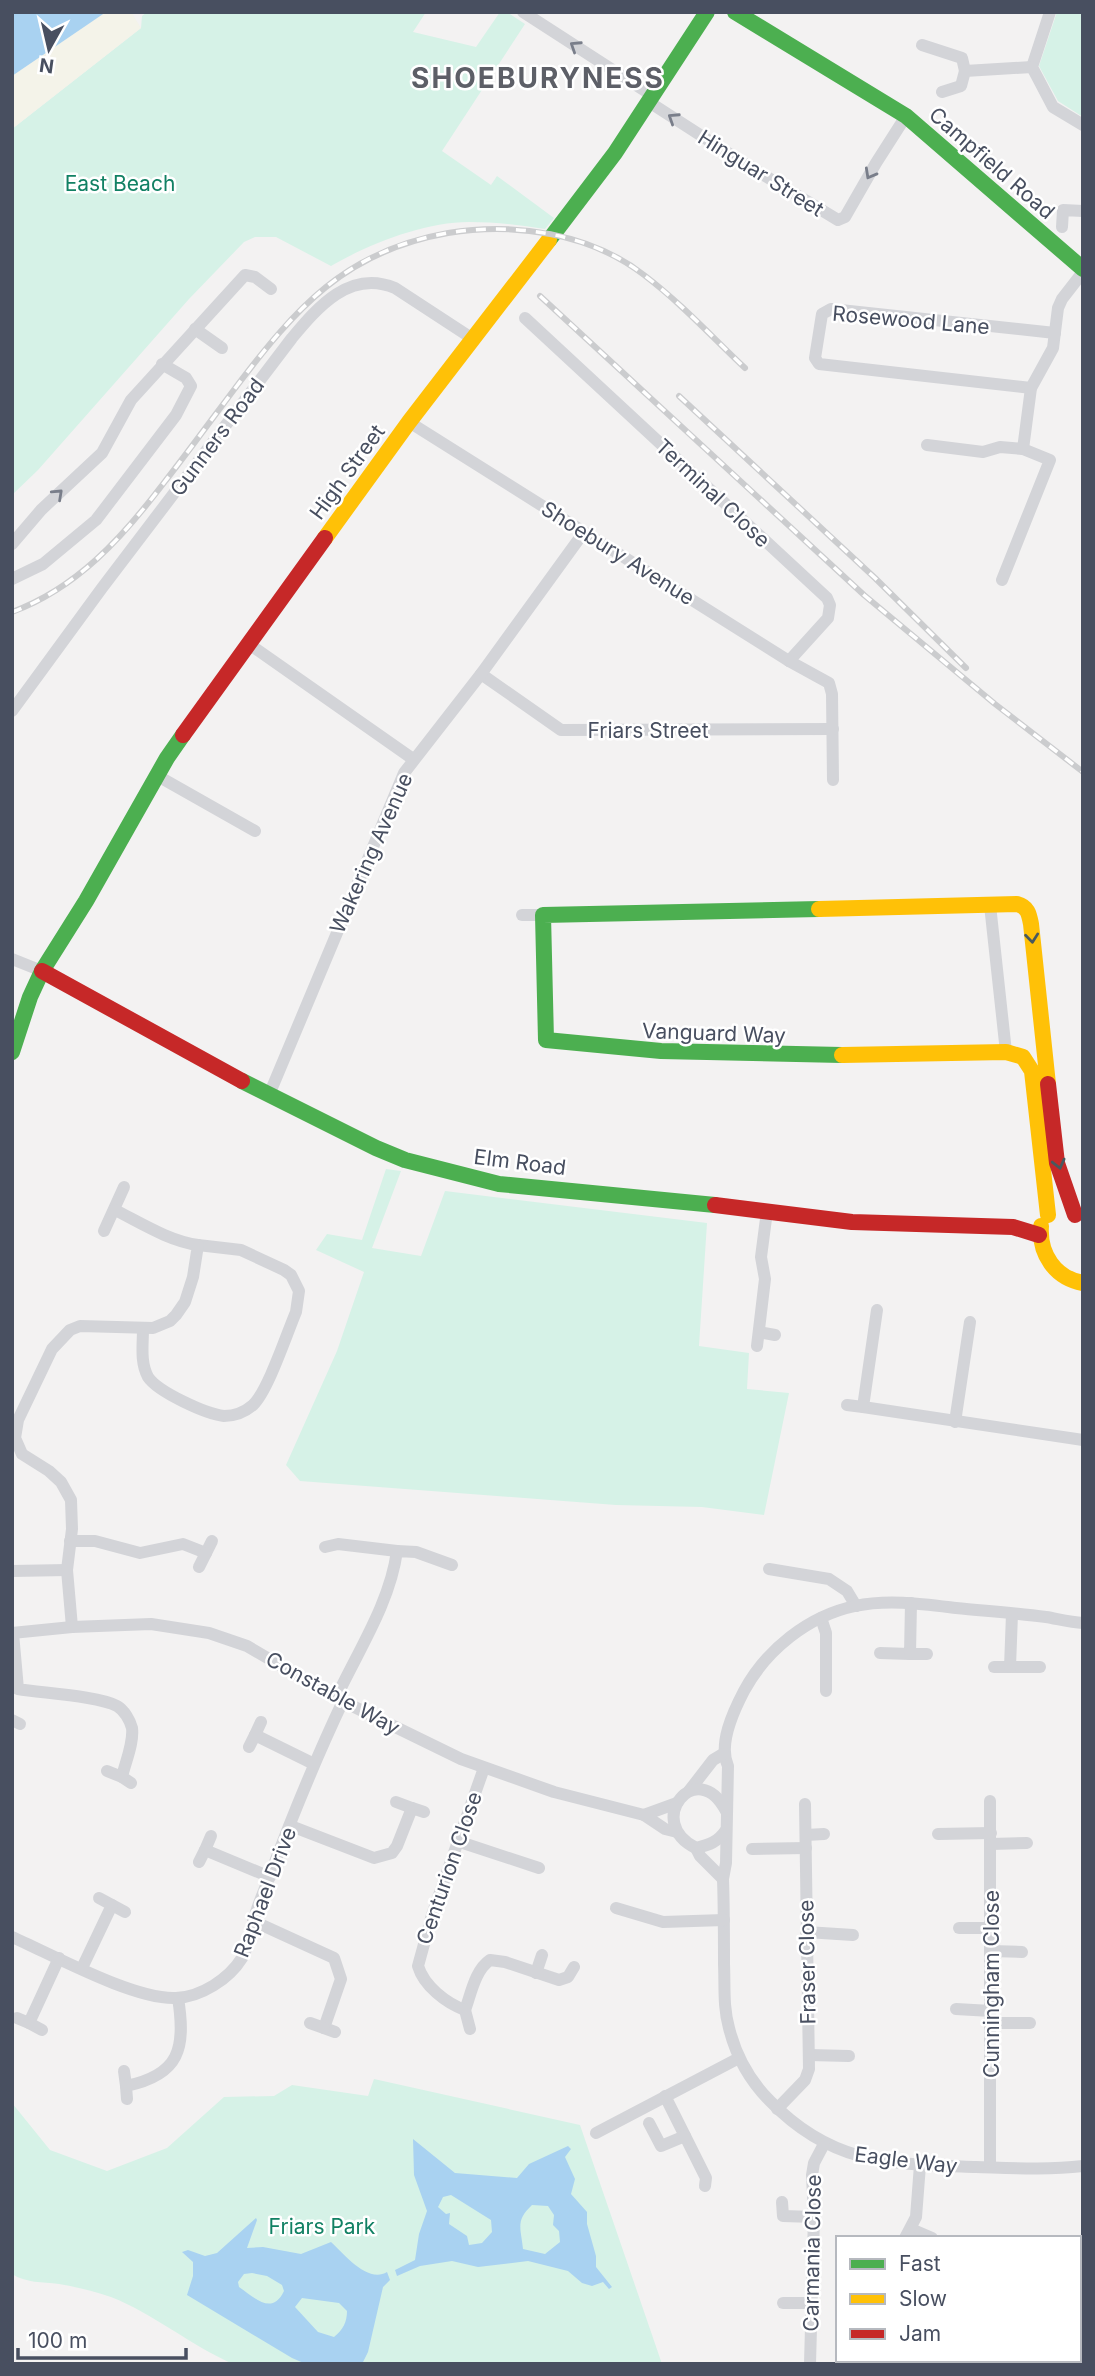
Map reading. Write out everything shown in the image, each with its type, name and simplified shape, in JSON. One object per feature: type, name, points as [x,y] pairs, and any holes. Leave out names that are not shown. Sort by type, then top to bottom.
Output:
[{"type":"street","points":[[523,12],[651,99]]},
{"type":"street","name":"High Street","points":[[12,1052],[30,997],[42,971],[86,901],[156,775],[409,422],[591,186],[707,12]]},
{"type":"street","name":"Campfield Road","points":[[735,12],[906,116],[1083,270]]},
{"type":"street","points":[[1050,12],[1032,67],[1052,105],[1083,125]]},
{"type":"street","points":[[922,45],[962,58],[965,71],[961,86],[943,92]]},
{"type":"street","points":[[965,71],[1032,67]]},
{"type":"street","name":"Hinguar Street","points":[[651,99],[742,162],[838,220],[845,217],[906,116]]},
{"type":"street","points":[[1062,228],[1063,210],[1083,211]]},
{"type":"street","points":[[1023,449],[1031,388],[1049,357],[1058,308],[1083,270]]},
{"type":"street","points":[[12,544],[41,510],[102,453],[131,400],[245,275],[255,276],[271,289]]},
{"type":"street","name":"Gunners Road","points":[[12,711],[292,338],[311,316],[330,300],[359,283],[381,282],[395,288],[473,339]]},
{"type":"street","name":"Rosewood Lane","points":[[1031,388],[819,364],[815,358],[822,314],[831,309],[1055,333]]},
{"type":"street","name":"Terminal Close","points":[[525,318],[827,598],[831,605],[828,618],[789,661]]},
{"type":"street","points":[[542,333],[552,322]]},
{"type":"street","points":[[195,329],[222,348]]},
{"type":"street","points":[[12,579],[43,564],[96,520],[176,415],[191,386],[186,378],[162,364]]},
{"type":"street","name":"Shoebury Avenue","points":[[409,422],[789,661],[829,683],[833,729]]},
{"type":"street","points":[[927,445],[983,452],[1000,447],[1023,449],[1051,460],[1002,580]]},
{"type":"street","name":"Wakering Avenue","points":[[269,1094],[397,787],[413,759],[481,674],[584,532]]},
{"type":"street","points":[[249,644],[413,759]]},
{"type":"street","name":"Friars Street","points":[[481,674],[561,730],[833,729]]},
{"type":"street","points":[[833,729],[833,780]]},
{"type":"street","points":[[156,775],[255,831]]},
{"type":"street","points":[[522,915],[1017,904],[1025,906],[1029,911],[1057,1163],[1079,1219]]},
{"type":"street","points":[[990,905],[1006,1052],[1015,1053],[1027,1060],[1032,1071],[1048,1215]]},
{"type":"street","name":"Vanguard Way","points":[[543,915],[546,1040],[624,1050],[759,1057],[1006,1052]]},
{"type":"street","points":[[12,959],[42,971]]},
{"type":"street","name":"Elm Road","points":[[42,971],[162,1039],[376,1148],[405,1160],[478,1180],[679,1200],[852,1222],[1013,1227],[1039,1235]]},
{"type":"street","points":[[1034,1093],[1051,1092]]},
{"type":"street","points":[[104,1231],[124,1187]]},
{"type":"street","points":[[115,1210],[184,1244],[241,1250],[284,1270],[296,1283],[299,1291],[296,1311],[258,1399],[245,1410],[225,1416],[209,1412],[158,1387],[146,1373],[142,1355],[143,1329]]},
{"type":"street","points":[[757,1346],[765,1279],[761,1257],[767,1211]]},
{"type":"street","points":[[1079,1219],[1060,1212],[1048,1215],[1042,1221],[1039,1235],[1044,1251],[1061,1276],[1074,1283],[1083,1283]]},
{"type":"street","points":[[72,1627],[67,1570],[71,1500],[61,1482],[22,1454],[15,1438],[18,1420],[52,1349],[66,1333],[80,1326],[143,1329],[163,1325],[180,1310],[193,1277],[198,1245]]},
{"type":"street","points":[[863,1407],[877,1310]]},
{"type":"street","points":[[956,1422],[970,1322]]},
{"type":"street","points":[[759,1332],[775,1335]]},
{"type":"street","points":[[847,1405],[1083,1440]]},
{"type":"street","points":[[70,1541],[95,1541],[140,1553],[183,1544],[206,1553]]},
{"type":"street","points":[[199,1567],[212,1541]]},
{"type":"street","points":[[325,1547],[338,1544],[416,1552],[452,1565]]},
{"type":"street","name":"Raphael Drive","points":[[12,1937],[138,1992],[160,1997],[178,1998],[208,1989],[231,1972],[248,1948],[253,1921],[339,1699],[395,1569],[397,1551]]},
{"type":"street","points":[[769,1569],[829,1579],[847,1591],[856,1606]]},
{"type":"street","points":[[12,1571],[67,1570]]},
{"type":"street","points":[[910,1654],[911,1603]]},
{"type":"street","points":[[696,1848],[713,1843],[721,1838],[726,1830],[728,1766],[723,1754],[735,1708],[766,1659],[783,1642],[821,1618],[856,1606],[911,1603],[1083,1623]]},
{"type":"street","points":[[1010,1667],[1012,1614]]},
{"type":"street","points":[[1048,1618],[1083,1614]]},
{"type":"street","points":[[821,1618],[826,1633],[826,1691]]},
{"type":"street","name":"Constable Way","points":[[13,1633],[72,1627],[150,1624],[209,1633],[263,1654],[389,1725],[484,1768],[554,1792],[644,1815],[665,1829],[677,1832]]},
{"type":"street","points":[[12,1703],[18,1689],[13,1633]]},
{"type":"street","points":[[880,1653],[927,1654]]},
{"type":"street","points":[[994,1667],[1040,1667]]},
{"type":"street","points":[[18,1689],[106,1702],[120,1708],[132,1730],[126,1780],[107,1770]]},
{"type":"street","points":[[261,1722],[252,1741],[314,1764]]},
{"type":"street","points":[[644,1815],[677,1803],[713,1760],[723,1754]]},
{"type":"street","name":"Centurion Close","points":[[465,2010],[447,2003],[420,1973],[418,1966],[457,1841],[484,1768]]},
{"type":"street","points":[[689,1791],[706,1790],[721,1801],[726,1811]]},
{"type":"street","name":"Cunningham Close","points":[[990,1801],[990,2167]]},
{"type":"street","points":[[291,1826],[373,1858],[392,1853],[418,1810],[396,1802]]},
{"type":"street","points":[[677,1803],[674,1814],[677,1832],[682,1839],[696,1848],[723,1879]]},
{"type":"street","name":"Fraser Close","points":[[777,2109],[805,2080],[808,2069],[806,1804]]},
{"type":"street","name":"Eagle Way","points":[[726,1830],[723,1879],[724,2002],[739,2058],[756,2087],[777,2109],[824,2144],[842,2152],[877,2160],[920,2165],[1036,2170],[1083,2166]]},
{"type":"street","points":[[752,1849],[806,1841],[824,1834]]},
{"type":"street","points":[[938,1834],[1027,1843]]},
{"type":"street","points":[[199,1862],[211,1836]]},
{"type":"street","points":[[457,1841],[539,1868]]},
{"type":"street","points":[[205,1850],[270,1877]]},
{"type":"street","points":[[99,1898],[125,1912]]},
{"type":"street","points":[[82,1968],[112,1905]]},
{"type":"street","points":[[616,1908],[663,1922],[724,1920]]},
{"type":"street","points":[[253,1921],[334,1958],[341,1979],[330,2030],[310,2023]]},
{"type":"street","points":[[959,1928],[990,1928]]},
{"type":"street","points":[[806,1932],[853,1935]]},
{"type":"street","points":[[991,1951],[1022,1952]]},
{"type":"street","points":[[536,1973],[542,1955]]},
{"type":"street","points":[[43,2030],[23,2021],[59,1958]]},
{"type":"street","points":[[470,2029],[465,2010],[478,1973],[490,1960],[505,1962],[559,1980],[568,1977],[574,1967]]},
{"type":"street","points":[[124,2071],[127,2092],[156,2078],[167,2069],[175,2057],[182,2032],[178,1998]]},
{"type":"street","points":[[956,2009],[1030,2023]]},
{"type":"street","points":[[808,2055],[849,2056]]},
{"type":"street","points":[[596,2133],[739,2058]]},
{"type":"street","points":[[665,2096],[706,2178],[705,2186]]},
{"type":"street","points":[[649,2123],[661,2146],[685,2136]]},
{"type":"street","name":"Carmania Close","points":[[810,2364],[814,2217],[812,2175],[814,2163],[824,2144]]},
{"type":"street","points":[[908,2233],[916,2217],[920,2165]]},
{"type":"street","points":[[782,2202],[783,2216],[814,2217]]},
{"type":"street","points":[[783,2303],[811,2303]]},
{"type":"green space","name":"East Beach","points":[[147,12],[426,12],[413,32],[476,47],[500,12],[507,12],[525,24],[442,151],[491,185],[497,176],[554,218],[545,229],[478,222],[434,226],[379,242],[331,266],[276,237],[255,237],[244,242],[189,299],[38,470],[12,495],[12,129],[141,28],[142,16]]},
{"type":"green space","points":[[1057,12],[1083,12],[1083,117],[1058,101],[1039,66]]},
{"type":"green space","points":[[386,1169],[401,1171],[372,1248],[421,1256],[445,1191],[707,1223],[699,1346],[749,1353],[747,1389],[789,1393],[764,1515],[702,1507],[616,1505],[300,1481],[286,1465],[337,1351],[364,1272],[316,1250],[327,1234],[362,1240]]},
{"type":"green space","name":"Friars Park","points":[[374,2079],[580,2125],[662,2364],[233,2364],[111,2297],[72,2286],[29,2281],[12,2274],[12,2103],[50,2150],[107,2171],[167,2148],[224,2097],[274,2096],[292,2085],[368,2096]]},
{"type":"sand","points":[[36,12],[134,12],[133,15],[141,28],[12,129],[12,28]]},
{"type":"water","points":[[12,12],[106,12],[12,76]]},
{"type":"water","points":[[413,2139],[455,2173],[517,2178],[529,2164],[568,2146],[571,2149],[565,2157],[575,2179],[571,2194],[587,2212],[596,2267],[612,2287],[609,2289],[603,2282],[592,2286],[582,2283],[568,2271],[528,2261],[478,2267],[452,2261],[420,2266],[397,2276],[395,2270],[415,2260],[419,2234],[427,2211],[414,2175]],"holes":[[[451,2195],[491,2220],[492,2232],[482,2243],[469,2245],[467,2236],[449,2224],[450,2213],[446,2214],[438,2207],[443,2197]],[[532,2205],[548,2206],[554,2215],[553,2225],[559,2231],[560,2242],[545,2254],[523,2249],[521,2220]]]},
{"type":"water","points":[[256,2218],[247,2248],[263,2247],[301,2254],[331,2242],[364,2271],[380,2275],[387,2272],[390,2280],[383,2287],[368,2352],[362,2364],[306,2364],[187,2295],[193,2276],[193,2262],[182,2252],[188,2250],[205,2256],[217,2253]],"holes":[[[244,2274],[267,2276],[282,2285],[284,2291],[279,2298],[269,2304],[257,2300],[239,2287],[238,2282]],[[302,2298],[339,2303],[347,2311],[340,2332],[334,2337],[318,2332],[295,2307]]]},
{"type":"railway","points":[[12,612],[35,602],[78,575],[114,542],[147,504],[258,358],[302,308],[351,269],[412,242],[448,233],[499,229],[550,234],[600,249],[623,261],[658,286],[745,368]]},
{"type":"railway","points":[[540,296],[864,595],[995,704],[1083,772]]},
{"type":"railway","points":[[679,396],[875,578],[966,668]]},
{"type":"traffic: fast","points":[[549,240],[615,153],[707,12]]},
{"type":"traffic: fast","points":[[735,12],[906,116],[1083,269]]},
{"type":"traffic: fast","points":[[12,1052],[30,997],[42,971],[183,735]]},
{"type":"traffic: fast","points":[[819,909],[543,915],[546,1040],[661,1051],[842,1055]]},
{"type":"traffic: fast","points":[[242,1081],[405,1160],[499,1184],[715,1205]]},
{"type":"traffic: slow","points":[[325,538],[409,422],[549,240]]},
{"type":"traffic: slow","points":[[819,909],[1017,904],[1024,907],[1031,924],[1048,1084]]},
{"type":"traffic: slow","points":[[842,1055],[1006,1052],[1023,1057],[1032,1071],[1048,1215]]},
{"type":"traffic: slow","points":[[1041,1226],[1043,1246],[1051,1263],[1064,1276],[1083,1283]]},
{"type":"traffic: jam","points":[[183,735],[325,538]]},
{"type":"traffic: jam","points":[[42,971],[242,1081]]},
{"type":"traffic: jam","points":[[1048,1084],[1057,1163],[1075,1215]]},
{"type":"traffic: jam","points":[[715,1205],[852,1222],[1013,1227],[1039,1235]]},
{"type":"district","name":"SHOEBURYNESS","points":[[538,78]]}]
